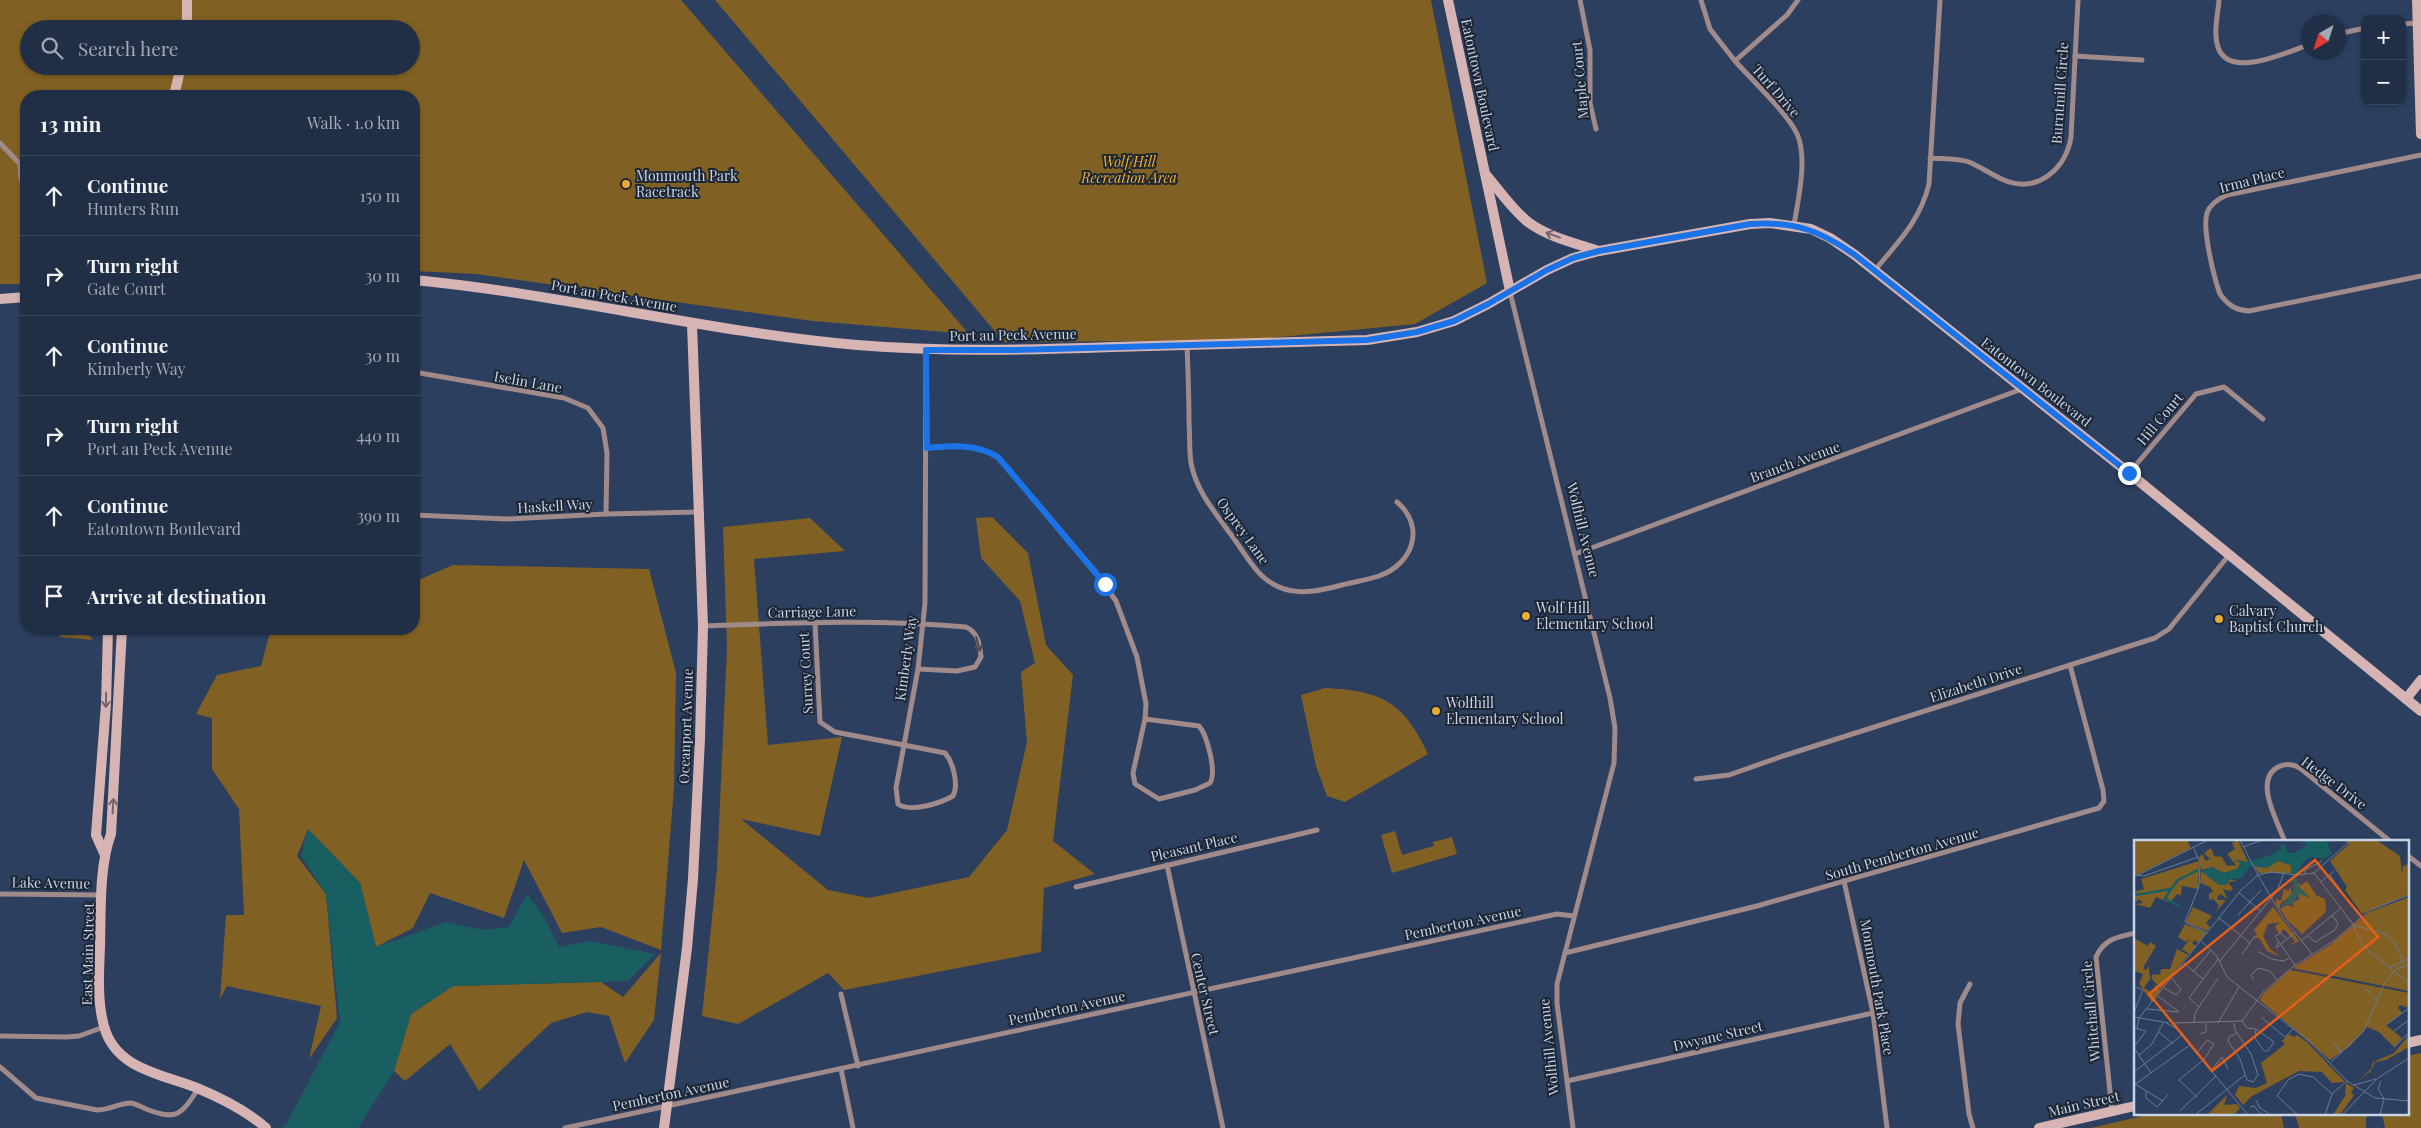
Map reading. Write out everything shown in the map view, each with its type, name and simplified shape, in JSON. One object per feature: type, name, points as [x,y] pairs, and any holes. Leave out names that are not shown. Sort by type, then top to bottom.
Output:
[{"type":"street","points":[[187,0],[187,20]]},
{"type":"street","name":"Eatontown Boulevard","points":[[1448,0],[1486,175]]},
{"type":"street","name":"Maple Court","points":[[1580,0],[1590,50],[1590,103],[1596,129]]},
{"type":"street","name":"Turf Drive","points":[[1701,0],[1710,29],[1797,134],[1801,151],[1799,194],[1794,225]]},
{"type":"street","name":"Turf Drive","points":[[1735,61],[1787,15],[1798,0]]},
{"type":"street","points":[[1875,270],[1914,222],[1922,208],[1929,184],[1940,0]]},
{"type":"street","name":"Burntmill Circle","points":[[1930,158],[1969,162],[2004,180],[2015,183],[2035,183],[2050,176],[2062,162],[2070,144],[2078,0]]},
{"type":"street","points":[[2219,0],[2216,38],[2223,56],[2239,64],[2255,62],[2301,47]]},
{"type":"street","points":[[2417,0],[2421,134]]},
{"type":"street","points":[[2406,24],[2418,23]]},
{"type":"street","points":[[2346,32],[2361,29]]},
{"type":"street","points":[[2075,56],[2142,60]]},
{"type":"street","points":[[175,90],[179,75]]},
{"type":"street","points":[[0,143],[20,164],[20,177]]},
{"type":"street","name":"Irma Place","points":[[2421,155],[2227,195],[2218,199],[2209,209],[2205,223],[2220,294],[2227,303],[2240,310],[2249,311],[2421,276]]},
{"type":"street","points":[[1486,175],[1514,208],[1529,222],[1548,234],[1599,251]]},
{"type":"street","name":"Wolfhill Avenue","points":[[1486,175],[1490,205],[1510,291],[1610,698],[1615,728],[1615,750],[1605,803],[1559,974],[1557,994],[1573,1128]]},
{"type":"street","name":"Eatontown Boulevard","points":[[1599,251],[1750,224],[1794,225],[1830,238],[1875,270],[2129,473],[2421,711]]},
{"type":"street","name":"Port au Peck Avenue","points":[[420,281],[502,291],[692,324],[806,340],[926,350],[1015,350],[1367,340],[1400,336],[1454,321],[1547,270],[1573,258],[1599,251]]},
{"type":"street","points":[[0,298],[20,297]]},
{"type":"street","name":"Oceanport Avenue","points":[[664,1128],[668,1107],[693,879],[703,626],[692,324]]},
{"type":"street","name":"Osprey Lane","points":[[1187,345],[1190,452],[1194,476],[1209,505],[1258,571],[1271,583],[1291,592],[1314,592],[1373,578],[1392,570],[1406,558],[1413,536],[1410,518],[1406,510],[1397,502]]},
{"type":"street","name":"Kimberly Way","points":[[904,745],[918,669],[923,623],[927,448],[926,350]]},
{"type":"street","name":"Iselin Lane","points":[[420,373],[564,398],[588,408],[603,428],[607,453],[606,514]]},
{"type":"street","name":"Hill Court","points":[[2129,473],[2196,394],[2224,387],[2263,419]]},
{"type":"street","name":"Branch Avenue","points":[[1575,554],[2022,389]]},
{"type":"street","points":[[927,448],[968,446],[984,450],[1002,461],[1105,584],[1124,617],[1137,657],[1146,704],[1145,719],[1133,773],[1135,784],[1159,799],[1195,790],[1210,783],[1213,771],[1206,738],[1199,726],[1145,719]]},
{"type":"street","name":"Haskell Way","points":[[420,515],[507,520],[606,514],[698,512]]},
{"type":"street","name":"Elizabeth Drive","points":[[1696,779],[1729,776],[1792,753],[2164,634],[2230,555]]},
{"type":"street","name":"Surrey Court","points":[[815,623],[820,722],[827,729],[904,745]]},
{"type":"street","name":"Carriage Lane","points":[[703,626],[923,623],[971,629],[980,645],[981,657],[975,667],[963,671],[918,669]]},
{"type":"street","name":"East Main Street","points":[[104,853],[96,835],[106,704],[108,635]]},
{"type":"street","name":"East Main Street","points":[[122,635],[112,834],[104,853],[102,895],[99,971],[104,1027],[111,1043],[128,1061],[139,1068],[198,1089],[253,1117],[266,1128]]},
{"type":"street","name":"South Pemberton Avenue","points":[[1565,953],[1757,906],[2090,812],[2101,806],[2104,801],[2103,790],[2070,665]]},
{"type":"street","points":[[2406,699],[2421,680]]},
{"type":"street","points":[[904,745],[945,753],[949,758],[955,779],[956,788],[953,796],[917,807],[907,808],[898,804],[896,788],[904,745]]},
{"type":"street","name":"Hedge Drive","points":[[2284,840],[2266,789],[2266,782],[2274,770],[2285,764],[2292,764],[2300,768],[2389,840]]},
{"type":"street","name":"Pleasant Place","points":[[1076,887],[1317,830]]},
{"type":"street","points":[[2408,856],[2421,866]]},
{"type":"street","name":"Center Street","points":[[1167,865],[1223,1128]]},
{"type":"street","name":"Monmouth Park Place","points":[[1844,881],[1873,1013],[1887,1128]]},
{"type":"street","name":"Lake Avenue","points":[[0,894],[102,895]]},
{"type":"street","name":"Pemberton Avenue","points":[[565,1128],[1557,914],[1574,916]]},
{"type":"street","name":"Whitehall Circle","points":[[2112,1111],[2096,957],[2099,950],[2109,940],[2134,933]]},
{"type":"street","points":[[1970,984],[1960,1003],[1958,1024],[1969,1114],[1973,1128]]},
{"type":"street","points":[[841,994],[858,1066]]},
{"type":"street","name":"Dwyane Street","points":[[1567,1081],[1873,1013]]},
{"type":"street","points":[[0,1036],[79,1036],[104,1027]]},
{"type":"street","points":[[2408,1043],[2421,1040]]},
{"type":"street","points":[[0,1067],[36,1098],[97,1110],[130,1103],[170,1116],[185,1109],[198,1089]]},
{"type":"street","points":[[841,1069],[853,1128]]},
{"type":"street","name":"Main Street","points":[[2039,1128],[2134,1106]]},
{"type":"green space","name":"Monmouth Park Racetrack","points":[[0,0],[681,0],[969,334],[813,321],[476,274],[420,271],[420,90],[20,90],[20,284],[0,284]]},
{"type":"green space","name":"Wolf Hill Recreation Area","points":[[715,0],[1431,0],[1487,283],[1415,324],[1250,340],[1004,342]]},
{"type":"green space","points":[[992,517],[1028,553],[1046,645],[1073,675],[1053,841],[1095,874],[1044,888],[1041,952],[844,990],[828,973],[738,1024],[702,1016],[717,869],[727,648],[723,527],[810,518],[845,551],[754,559],[768,745],[842,737],[820,836],[741,819],[828,890],[869,898],[969,877],[1007,830],[1027,742],[1021,672],[1035,663],[1020,601],[981,558],[976,518]]},
{"type":"green space","points":[[453,565],[649,569],[676,673],[674,788],[661,950],[601,927],[562,933],[524,860],[504,918],[430,893],[413,928],[376,947],[360,883],[308,829],[297,856],[326,894],[337,1018],[309,1059],[321,1006],[227,986],[220,999],[226,915],[244,915],[239,809],[212,769],[212,718],[196,714],[217,675],[261,666],[269,635],[420,635],[420,579]]},
{"type":"green space","points":[[61,635],[89,635],[93,640],[59,637]]},
{"type":"green space","points":[[1325,688],[1362,692],[1376,696],[1389,703],[1410,722],[1428,754],[1345,802],[1327,796],[1316,766],[1301,695]]},
{"type":"green space","points":[[1395,831],[1402,855],[1434,846],[1433,842],[1452,837],[1457,854],[1392,873],[1381,835]]},
{"type":"green space","points":[[661,953],[654,1020],[625,1063],[609,1016],[587,1012],[551,1023],[479,1091],[450,1044],[405,1081],[394,1071],[411,1014],[453,986],[601,982],[623,997]]},
{"type":"green space","points":[[2421,1053],[2421,1128],[2385,1128],[2382,1116],[2408,1116],[2408,1056]]},
{"type":"green space","points":[[2142,1116],[2281,1116],[2284,1128],[2091,1128]]},
{"type":"green space","points":[[2296,1116],[2370,1116],[2366,1117],[2366,1128],[2299,1128]]},
{"type":"shaded area","points":[[308,829],[360,883],[376,947],[446,922],[483,930],[509,927],[527,894],[544,917],[559,947],[590,941],[655,954],[628,981],[453,986],[411,1014],[394,1071],[358,1128],[280,1128],[286,1125],[340,1022],[326,894],[301,856]]},
{"type":"place","name":"Monmouth Park Racetrack","points":[[626,184]]},
{"type":"place","name":"Wolf Hill Elementary School","points":[[1526,616]]},
{"type":"place","name":"Calvary Baptist Church","points":[[2219,619]]},
{"type":"place","name":"Wolfhill Elementary School","points":[[1436,711]]},
{"type":"route","points":[[1105,584],[998,457],[984,450],[968,446],[927,448],[926,350],[1015,350],[1367,340],[1400,336],[1454,321],[1547,270],[1573,258],[1599,251],[1750,224],[1794,225],[1811,229],[1830,238],[1855,255],[2129,473]]}]
